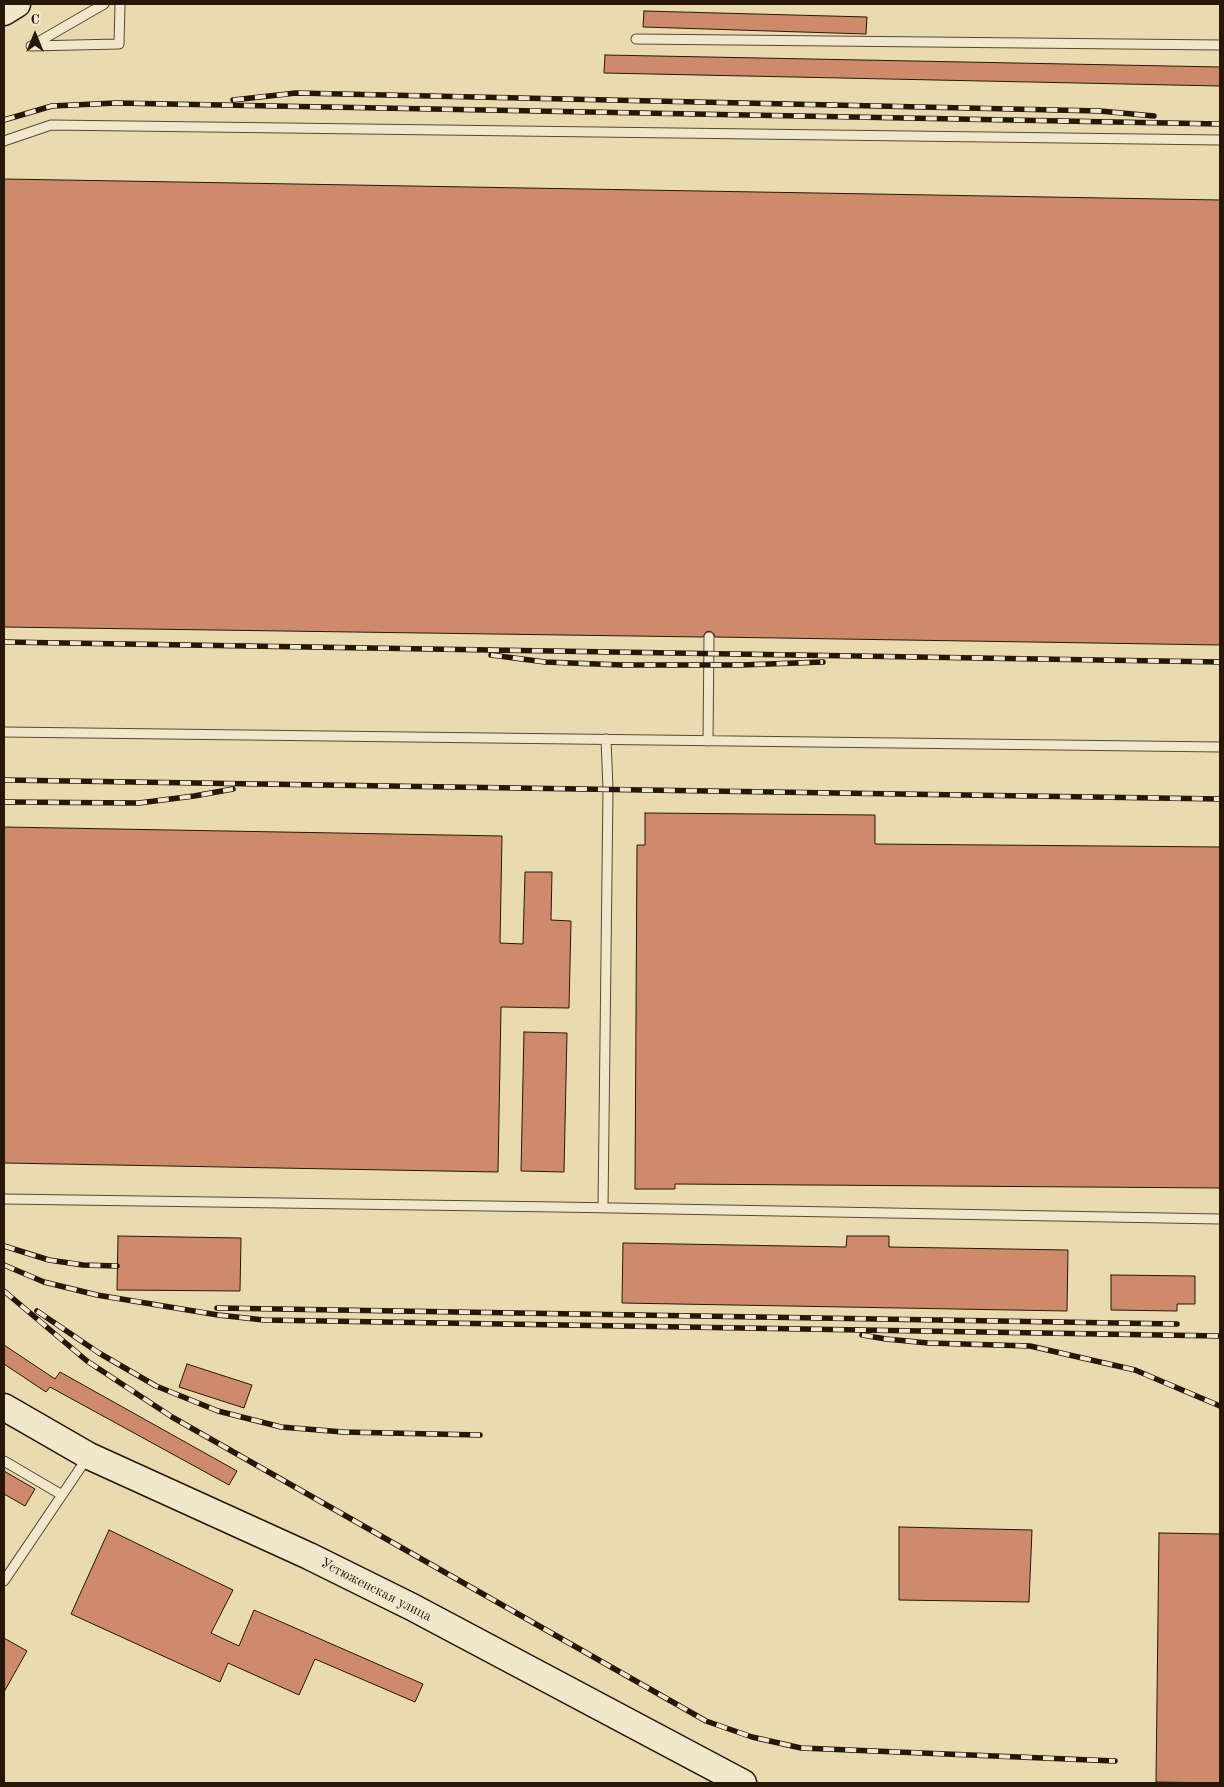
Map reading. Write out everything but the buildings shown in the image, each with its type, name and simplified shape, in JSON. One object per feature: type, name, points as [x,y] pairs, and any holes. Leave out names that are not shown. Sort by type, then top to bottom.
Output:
[{"type":"main road","points":[[4,12],[17,4]]},
{"type":"main road","name":"Устюженская улица","points":[[4,1407],[89,1456],[309,1556],[412,1607],[743,1783]]},
{"type":"lane","points":[[104,4],[31,46],[120,44],[120,4]]},
{"type":"lane","points":[[636,39],[1220,45]]},
{"type":"lane","points":[[4,141],[51,125],[1220,140]]},
{"type":"lane","points":[[708,741],[710,637]]},
{"type":"lane","points":[[4,732],[1220,747]]},
{"type":"lane","points":[[603,1208],[608,789],[606,739]]},
{"type":"lane","points":[[4,1199],[1220,1218]]},
{"type":"lane","points":[[4,1581],[89,1456]]},
{"type":"lane","points":[[4,1461],[62,1495]]},
{"type":"railway","points":[[233,100],[296,93],[1100,111],[1154,116]]},
{"type":"railway","points":[[4,120],[52,106],[116,103],[1220,124]]},
{"type":"railway","points":[[4,642],[1220,662]]},
{"type":"railway","points":[[491,655],[545,662],[622,665],[742,665],[823,662]]},
{"type":"railway","points":[[4,780],[1220,799]]},
{"type":"railway","points":[[4,802],[139,803],[233,789]]},
{"type":"railway","points":[[4,1246],[49,1260],[83,1265],[117,1266]]},
{"type":"railway","points":[[4,1265],[44,1282],[97,1295],[218,1315],[264,1320],[1220,1336]]},
{"type":"railway","points":[[4,1291],[87,1361],[172,1417],[706,1721],[752,1737],[801,1748],[1115,1761]]},
{"type":"railway","points":[[217,1308],[1177,1324]]},
{"type":"railway","points":[[37,1311],[99,1353],[156,1386],[218,1411],[281,1427],[343,1432],[480,1435]]},
{"type":"railway","points":[[862,1335],[928,1343],[1030,1346],[1135,1370],[1220,1406]]}]
